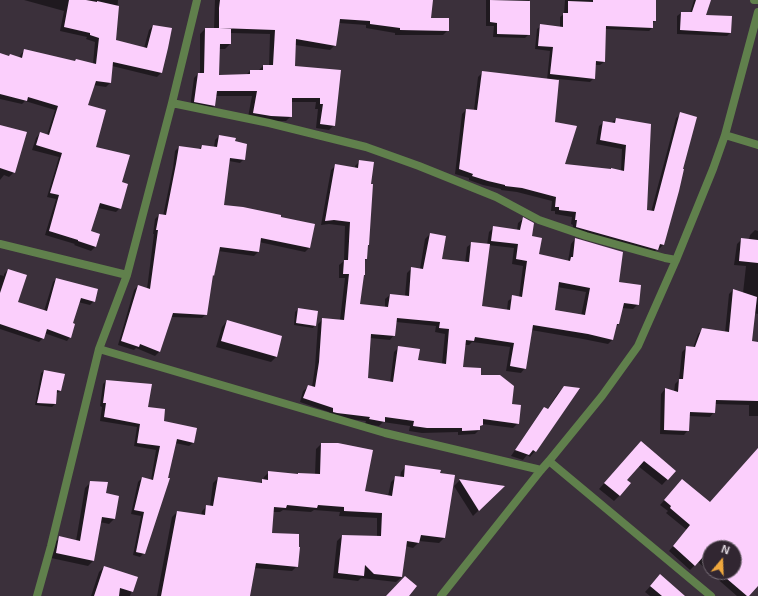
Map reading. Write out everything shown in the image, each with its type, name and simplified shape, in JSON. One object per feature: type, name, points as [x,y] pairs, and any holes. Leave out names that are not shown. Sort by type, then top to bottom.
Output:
[{"type":"street","points":[[37,596],[51,546],[99,348],[127,275],[197,0]]},
{"type":"street","points":[[441,596],[540,470],[602,396],[638,346],[676,260],[713,169],[725,135],[758,12]]},
{"type":"street","points":[[172,103],[269,123],[366,147],[419,166],[496,197],[539,220],[586,236],[676,260]]},
{"type":"street","points":[[725,135],[758,145]]},
{"type":"street","points":[[0,244],[127,275]]},
{"type":"street","points":[[99,348],[385,433],[540,470]]},
{"type":"street","points":[[549,461],[711,596]]},
{"type":"building","points":[[69,0],[97,1],[119,6],[116,40],[147,48],[153,25],[172,28],[162,73],[113,62],[111,83],[96,81],[88,105],[106,110],[96,147],[130,155],[122,182],[128,184],[121,209],[100,203],[91,231],[100,234],[96,247],[49,231],[59,195],[50,193],[62,153],[36,145],[40,132],[49,135],[58,106],[28,97],[27,101],[0,94],[0,53],[9,56],[10,54],[22,58],[24,49],[75,61],[76,59],[96,64],[99,38],[90,35],[90,33],[64,27]]},
{"type":"building","points":[[220,0],[433,0],[431,18],[449,18],[449,31],[400,30],[400,28],[370,24],[370,21],[340,19],[336,46],[296,39],[295,66],[341,70],[335,126],[320,124],[323,104],[320,104],[320,98],[292,98],[292,117],[253,113],[257,91],[217,91],[215,106],[194,102],[198,73],[204,73],[205,28],[219,28]],"holes":[[[231,28],[275,30],[273,65],[263,65],[263,70],[250,70],[250,74],[219,75],[220,44],[231,44]]]},
{"type":"building","points":[[490,0],[530,1],[530,35],[497,34],[497,23],[490,22]]},
{"type":"building","points":[[593,0],[656,0],[656,21],[653,21],[653,28],[606,26],[605,62],[596,61],[595,79],[550,74],[553,47],[538,46],[540,24],[563,27],[563,13],[568,13],[568,1],[593,2]]},
{"type":"building","points":[[696,0],[711,0],[706,15],[732,16],[731,33],[680,30],[681,12],[692,12]]},
{"type":"building","points":[[482,71],[559,80],[555,122],[577,126],[565,164],[611,168],[624,171],[626,145],[600,140],[603,121],[615,123],[616,118],[651,124],[647,210],[654,211],[680,112],[697,117],[664,245],[660,244],[658,250],[576,227],[576,212],[559,210],[559,207],[555,207],[556,197],[522,188],[505,186],[472,176],[473,174],[459,169],[466,109],[477,110]]},
{"type":"building","points":[[0,125],[27,132],[15,173],[0,168]]},
{"type":"building","points":[[219,135],[236,138],[235,141],[247,144],[245,160],[230,158],[224,205],[243,207],[315,224],[310,248],[261,238],[259,252],[220,247],[214,276],[213,275],[207,315],[173,313],[160,352],[140,344],[139,347],[121,341],[138,285],[150,289],[159,214],[166,215],[179,146],[201,149],[202,145],[217,147]]},
{"type":"building","points":[[359,160],[374,162],[371,184],[373,184],[369,245],[367,259],[365,259],[365,275],[360,304],[388,307],[390,294],[409,296],[411,267],[423,269],[430,233],[446,236],[442,259],[469,262],[471,242],[490,244],[482,306],[510,310],[512,295],[522,297],[527,261],[516,259],[518,244],[491,241],[493,226],[520,230],[523,217],[534,223],[532,236],[542,238],[539,254],[570,261],[571,257],[573,257],[575,238],[623,252],[619,282],[641,285],[639,305],[624,303],[613,340],[588,334],[533,325],[526,369],[510,366],[514,343],[475,337],[474,341],[466,340],[463,367],[481,368],[481,375],[500,375],[514,386],[512,404],[521,405],[519,424],[483,419],[483,425],[480,426],[480,430],[462,431],[462,428],[427,428],[413,426],[414,421],[385,417],[385,422],[369,419],[370,417],[337,413],[333,412],[333,408],[303,398],[308,385],[315,387],[319,362],[322,318],[344,320],[349,274],[343,274],[344,260],[348,260],[350,222],[334,220],[325,221],[335,164],[358,168]],"holes":[[[559,282],[590,288],[585,315],[555,310]],[[397,318],[440,322],[439,328],[449,329],[446,364],[418,360],[420,349],[398,346],[393,382],[368,378],[371,334],[395,336]]]},
{"type":"building","points":[[741,238],[758,240],[758,263],[739,261]]},
{"type":"building","points":[[8,269],[27,275],[18,302],[47,311],[56,278],[98,289],[95,302],[81,298],[73,323],[75,324],[71,338],[47,329],[44,339],[0,324],[0,293]]},
{"type":"building","points":[[733,289],[757,297],[752,341],[758,342],[758,401],[716,400],[715,413],[690,412],[689,431],[664,430],[665,388],[678,392],[679,379],[683,379],[686,346],[695,347],[702,328],[729,332]]},
{"type":"building","points":[[298,308],[318,311],[316,326],[296,323]]},
{"type":"building","points":[[227,320],[282,336],[277,357],[221,341]]},
{"type":"building","points":[[44,370],[65,374],[61,391],[57,390],[56,404],[37,403]]},
{"type":"building","points":[[106,380],[152,384],[148,407],[165,409],[164,421],[197,428],[194,443],[177,439],[168,478],[170,478],[145,554],[136,552],[144,512],[134,510],[142,477],[153,480],[160,446],[137,443],[140,424],[104,417],[106,403],[103,403]]},
{"type":"building","points":[[564,386],[580,388],[536,452],[533,450],[529,455],[515,450],[544,407],[548,409]]},
{"type":"building","points":[[641,441],[676,471],[668,480],[644,461],[627,480],[631,483],[620,496],[604,483]]},
{"type":"building","points":[[321,443],[338,443],[373,450],[365,491],[392,496],[395,476],[404,477],[405,465],[441,470],[440,473],[455,475],[445,538],[421,535],[419,543],[407,541],[402,577],[374,574],[365,565],[364,576],[338,573],[342,535],[381,536],[382,513],[344,511],[344,507],[318,505],[317,508],[287,505],[286,508],[274,507],[272,533],[299,534],[300,547],[298,567],[256,563],[250,596],[161,596],[177,511],[205,515],[206,505],[213,506],[218,477],[262,483],[262,479],[268,480],[268,471],[298,474],[320,474]]},
{"type":"building","points":[[758,448],[758,586],[749,596],[747,596],[728,580],[742,580],[742,540],[702,540],[702,558],[695,566],[673,546],[690,525],[670,508],[671,506],[664,500],[682,479],[710,502]]},
{"type":"building","points":[[459,479],[505,486],[479,511]]},
{"type":"building","points":[[90,481],[108,482],[106,493],[119,496],[115,519],[102,517],[94,561],[56,553],[59,536],[80,541]]},
{"type":"building","points":[[104,566],[138,577],[133,592],[120,588],[119,596],[94,596]]},
{"type":"building","points":[[660,574],[685,596],[662,596],[650,586]]},
{"type":"building","points":[[405,576],[417,586],[409,596],[386,596]]}]
